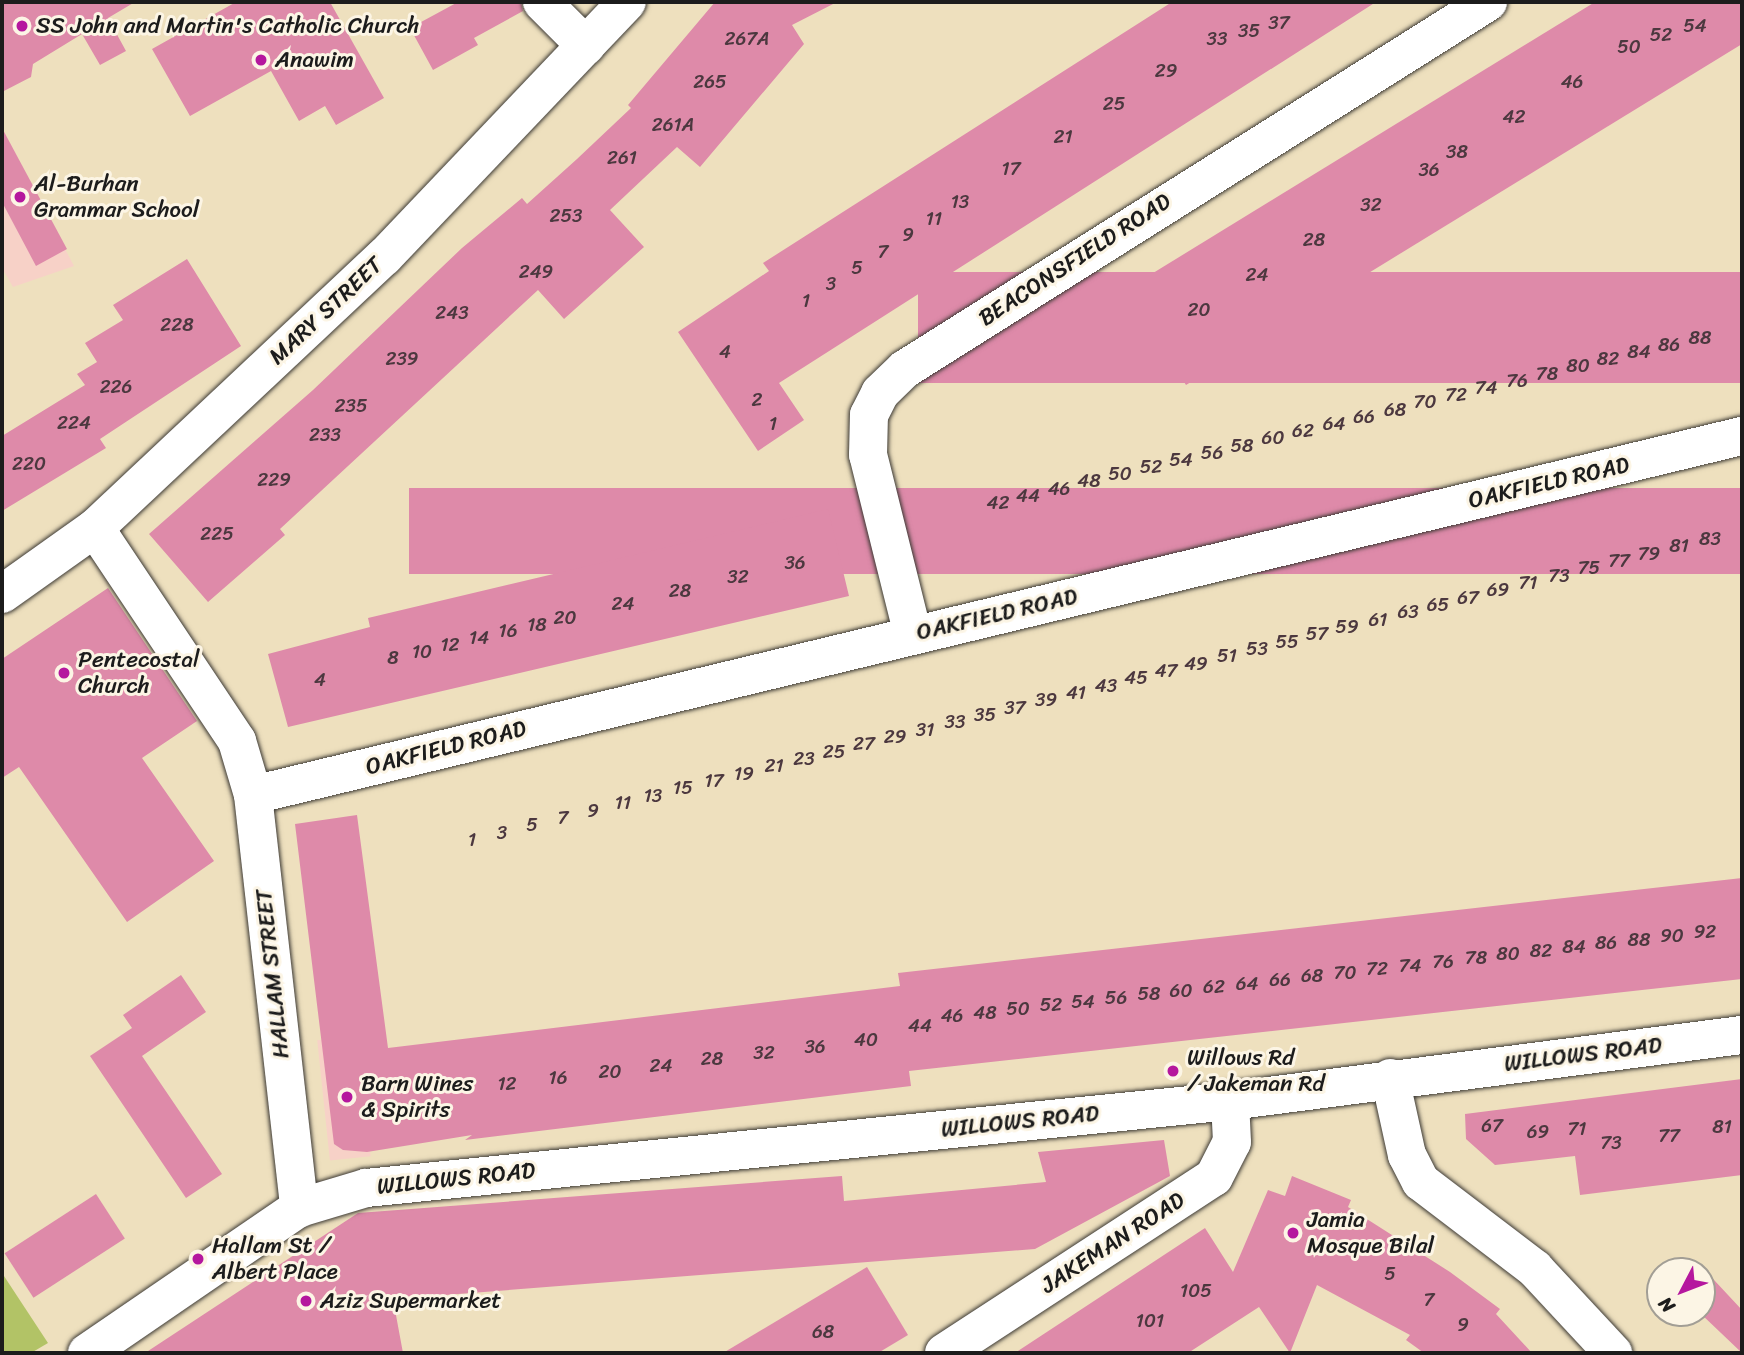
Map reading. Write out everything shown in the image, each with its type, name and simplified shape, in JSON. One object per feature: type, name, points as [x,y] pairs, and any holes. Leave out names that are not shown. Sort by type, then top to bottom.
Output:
[{"type":"street","points":[[542,2],[586,46]]},
{"type":"street","name":"MARY STREET","points":[[2,594],[95,528],[384,257],[626,2]]},
{"type":"street","name":"BEACONSFIELD ROAD","points":[[913,635],[867,454],[869,415],[880,393],[905,369],[1488,2]]},
{"type":"street","name":"OAKFIELD ROAD","points":[[253,795],[1742,436]]},
{"type":"street","name":"HALLAM STREET","points":[[95,528],[237,741],[253,795],[299,1208]]},
{"type":"street","name":"WILLOWS ROAD","points":[[299,1208],[366,1188],[1230,1101],[1390,1078],[1742,1035]]},
{"type":"street","points":[[1390,1078],[1407,1154],[1421,1182],[1535,1269],[1613,1353]]},
{"type":"street","name":"JAKEMAN ROAD","points":[[944,1353],[1214,1177],[1232,1142],[1230,1101]]},
{"type":"street","points":[[88,1353],[299,1208]]},
{"type":"shaded area","name":"Al-Burhan Grammar School","points":[[2,128],[74,266],[13,287],[2,268]]},
{"type":"shaded area","name":"Barn Wines & Spirits","points":[[358,1036],[371,1156],[330,1161],[317,1040]]},
{"type":"green space","points":[[2,1273],[48,1343],[31,1353],[2,1353]]},
{"type":"building","points":[[2,2],[135,2],[108,18],[126,51],[100,65],[82,34],[33,64],[31,77],[2,92]]},
{"type":"building","name":"Anawim","points":[[236,2],[330,2],[384,98],[336,125],[325,106],[299,121],[271,71],[190,116],[152,49]]},
{"type":"building","points":[[458,2],[521,2],[523,11],[474,38],[478,45],[433,70],[410,28]]},
{"type":"building","points":[[715,2],[837,2],[792,25],[804,44],[700,167],[677,147],[610,210],[644,247],[564,319],[538,290],[280,529],[285,535],[208,602],[149,534],[313,390],[462,248],[522,198],[527,204],[577,159],[631,108],[628,105]]},
{"type":"building","points":[[1172,2],[1376,2],[779,383],[804,420],[758,451],[678,332],[769,271],[763,263]]},
{"type":"building","points":[[1595,2],[1742,2],[1742,44],[1186,385],[1127,289]]},
{"type":"building","name":"Al-Burhan Grammar School","points":[[2,128],[67,249],[36,266],[2,202]]},
{"type":"building","points":[[187,259],[241,346],[100,439],[106,448],[2,511],[2,436],[85,385],[77,374],[97,362],[85,343],[123,320],[113,305]]},
{"type":"building","points":[[918,272],[1742,272],[1742,383],[918,383]]},
{"type":"building","points":[[409,488],[1742,488],[1742,574],[409,574]]},
{"type":"building","points":[[828,509],[849,596],[288,727],[268,654],[370,627],[368,618]]},
{"type":"building","points":[[108,588],[197,721],[142,758],[214,861],[127,922],[19,767],[2,778],[2,659]]},
{"type":"building","points":[[357,815],[388,1048],[900,986],[898,973],[1742,878],[1742,979],[909,1071],[911,1086],[465,1140],[472,1135],[367,1152],[343,1150],[334,1144],[295,824]]},
{"type":"building","points":[[181,975],[206,1012],[142,1056],[222,1174],[186,1198],[90,1056],[132,1028],[123,1015]]},
{"type":"building","points":[[1742,1079],[1742,1175],[1580,1195],[1575,1156],[1495,1165],[1466,1139],[1465,1114]]},
{"type":"building","points":[[1164,1140],[1170,1176],[1035,1249],[393,1299],[403,1353],[145,1353],[358,1213],[842,1176],[844,1201],[1046,1182],[1038,1152]]},
{"type":"building","points":[[1292,1176],[1351,1200],[1348,1207],[1450,1272],[1500,1309],[1496,1314],[1532,1353],[1424,1353],[1406,1340],[1410,1335],[1317,1285],[1290,1353],[1259,1307],[1188,1353],[1015,1353],[1205,1228],[1233,1272],[1268,1190],[1285,1196]]},
{"type":"building","points":[[96,1194],[125,1238],[33,1298],[5,1253]]},
{"type":"building","points":[[867,1267],[908,1335],[878,1353],[723,1353]]},
{"type":"building","points":[[1716,1282],[1742,1310],[1742,1353],[1715,1327]]},
{"type":"place","name":"SS John and Martin's Catholic Church","points":[[22,26]]},
{"type":"place","name":"Anawim","points":[[261,60]]},
{"type":"place","name":"Al-Burhan Grammar School","points":[[20,197]]},
{"type":"place","name":"Pentecostal Church","points":[[64,673]]},
{"type":"place","name":"Willows Rd / Jakeman Rd","points":[[1173,1071]]},
{"type":"place","name":"Barn Wines & Spirits","points":[[347,1097]]},
{"type":"place","name":"Jamia Mosque Bilal","points":[[1293,1233]]},
{"type":"place","name":"Hallam St / Albert Place","points":[[198,1259]]},
{"type":"place","name":"Aziz Supermarket","points":[[306,1301]]}]
